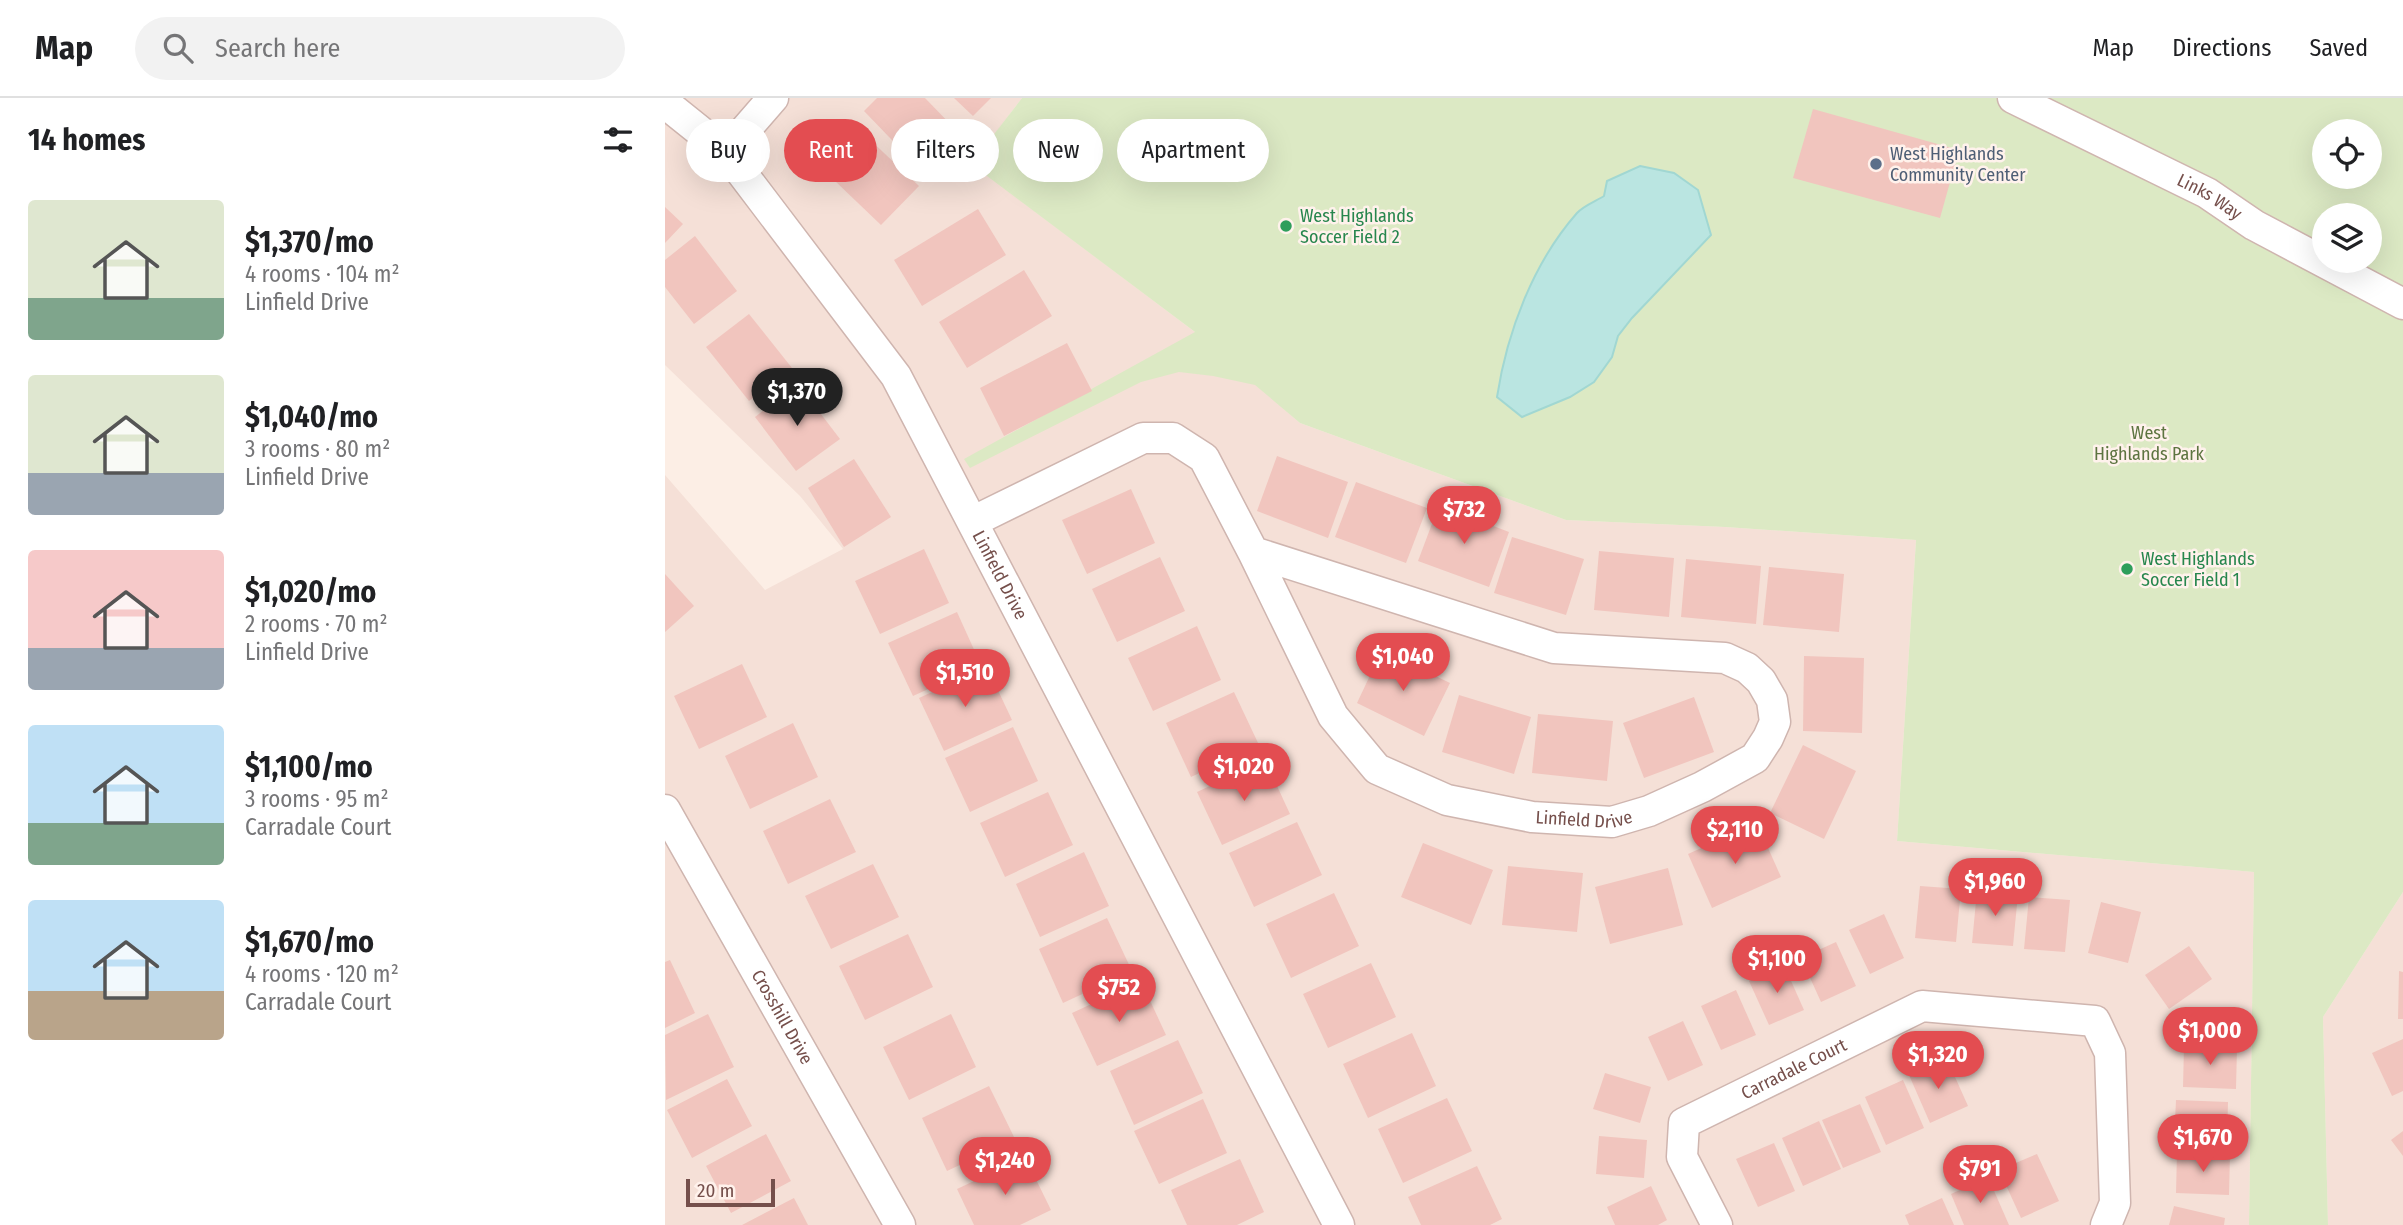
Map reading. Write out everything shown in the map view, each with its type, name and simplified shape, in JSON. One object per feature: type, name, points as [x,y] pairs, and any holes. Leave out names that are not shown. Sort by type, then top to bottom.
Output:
[{"type":"street","points":[[755,119],[773,98]]},
{"type":"street","name":"Links Way","points":[[2013,98],[2207,193],[2254,225],[2403,304]]},
{"type":"street","name":"Linfield Drive","points":[[665,103],[686,120]]},
{"type":"street","name":"Linfield Drive","points":[[749,182],[896,376],[1339,1225]]},
{"type":"street","name":"Linfield Drive","points":[[974,521],[1143,438],[1173,438],[1204,458],[1333,716],[1377,768],[1447,800],[1532,817],[1612,822],[1649,811],[1702,787],[1755,758],[1769,738],[1775,722],[1772,700],[1761,681],[1748,668],[1725,658],[1554,648],[1253,552]]},
{"type":"street","name":"Crosshill Drive","points":[[665,810],[900,1225]]},
{"type":"street","name":"Carradale Court","points":[[1717,1225],[1682,1157],[1684,1123],[1922,1006],[2095,1021],[2110,1053],[2115,1203],[2106,1225]]},
{"type":"shaded area","points":[[665,98],[1022,98],[999,128],[999,119],[891,119],[891,182],[996,182],[1195,332],[1300,423],[1566,520],[1916,540],[1897,841],[2254,872],[2249,1225],[665,1225],[665,475],[765,590],[843,549],[800,496],[665,365]]},
{"type":"shaded area","points":[[2403,892],[2403,1225],[2328,1225],[2323,1017]]},
{"type":"green space","name":"West Highlands Park","points":[[1022,98],[2403,98],[2403,892],[2323,1017],[2328,1225],[2249,1225],[2254,872],[1897,841],[1916,540],[1566,520],[1300,423],[1255,385],[1179,372],[1141,382],[970,468],[964,459],[1195,332],[995,182],[999,182],[999,128]]},
{"type":"water","points":[[1640,166],[1674,173],[1698,190],[1711,235],[1632,318],[1618,336],[1612,357],[1594,382],[1570,397],[1522,417],[1497,397],[1508,348],[1524,299],[1547,254],[1577,213],[1604,196],[1607,181]]},
{"type":"building","points":[[877,98],[925,98],[945,119],[891,119],[891,139],[877,124],[877,119],[872,119],[864,111]]},
{"type":"building","points":[[954,98],[991,98],[973,116]]},
{"type":"building","name":"West Highlands Community Center","points":[[1813,109],[1959,150],[1940,218],[1793,178]]},
{"type":"building","points":[[877,146],[891,160],[891,182],[915,182],[919,186],[881,225],[836,182],[877,182]]},
{"type":"building","points":[[665,207],[683,224],[665,243]]},
{"type":"building","points":[[978,209],[1006,255],[922,306],[894,260]]},
{"type":"building","points":[[695,236],[737,291],[694,324],[665,287],[665,260]]},
{"type":"building","points":[[1024,270],[1052,316],[967,368],[939,322]]},
{"type":"building","points":[[749,314],[792,368],[749,401],[706,347]]},
{"type":"building","points":[[1067,343],[1092,391],[1004,436],[980,388]]},
{"type":"building","points":[[798,384],[840,439],[796,471],[755,417]]},
{"type":"building","points":[[1277,456],[1348,482],[1328,538],[1257,511]]},
{"type":"building","points":[[854,459],[891,517],[844,547],[808,488]]},
{"type":"building","points":[[1356,482],[1427,508],[1406,563],[1335,537]]},
{"type":"building","points":[[1131,489],[1155,543],[1087,574],[1062,520]]},
{"type":"building","points":[[1439,505],[1509,532],[1489,587],[1418,561]]},
{"type":"building","points":[[1512,537],[1584,559],[1566,615],[1494,593]]},
{"type":"building","points":[[924,549],[949,603],[880,634],[855,581]]},
{"type":"building","points":[[1599,551],[1674,558],[1669,617],[1594,610]]},
{"type":"building","points":[[1160,557],[1185,611],[1117,642],[1092,589]]},
{"type":"building","points":[[1686,559],[1761,566],[1756,624],[1681,617]]},
{"type":"building","points":[[1769,567],[1844,574],[1839,632],[1763,625]]},
{"type":"building","points":[[665,574],[694,606],[665,632]]},
{"type":"building","points":[[957,612],[981,665],[913,696],[888,643]]},
{"type":"building","points":[[1197,626],[1221,680],[1153,711],[1128,658]]},
{"type":"building","points":[[1382,650],[1450,683],[1424,736],[1357,703]]},
{"type":"building","points":[[1804,656],[1864,658],[1862,733],[1803,731]]},
{"type":"building","points":[[742,664],[767,717],[699,749],[674,696]]},
{"type":"building","points":[[987,667],[1012,720],[944,751],[919,698]]},
{"type":"building","points":[[1234,692],[1259,745],[1191,777],[1166,723]]},
{"type":"building","points":[[1459,695],[1531,717],[1514,774],[1442,752]]},
{"type":"building","points":[[1694,697],[1714,752],[1644,778],[1623,723]]},
{"type":"building","points":[[1538,714],[1613,721],[1607,781],[1532,773]]},
{"type":"building","points":[[793,723],[818,777],[750,809],[725,756]]},
{"type":"building","points":[[1013,727],[1038,781],[970,812],[945,758]]},
{"type":"building","points":[[1803,745],[1856,771],[1824,839],[1770,813]]},
{"type":"building","points":[[1265,760],[1290,814],[1222,845],[1197,792]]},
{"type":"building","points":[[1048,792],[1073,845],[1005,877],[980,823]]},
{"type":"building","points":[[830,799],[856,852],[788,884],[763,831]]},
{"type":"building","points":[[1297,822],[1322,875],[1254,907],[1229,853]]},
{"type":"building","points":[[1757,823],[1781,877],[1712,908],[1688,854]]},
{"type":"building","points":[[1423,843],[1493,870],[1471,925],[1401,897]]},
{"type":"building","points":[[1084,852],[1109,906],[1040,937],[1016,884]]},
{"type":"building","points":[[873,864],[899,917],[831,949],[805,896]]},
{"type":"building","points":[[1508,866],[1583,873],[1577,932],[1502,925]]},
{"type":"building","points":[[1668,868],[1683,925],[1610,944],[1595,887]]},
{"type":"building","points":[[1920,886],[1961,889],[1956,942],[1915,938]]},
{"type":"building","points":[[1977,891],[2018,894],[2013,946],[1972,943]]},
{"type":"building","points":[[1334,893],[1359,946],[1291,978],[1266,924]]},
{"type":"building","points":[[2029,897],[2070,900],[2065,952],[2024,949]]},
{"type":"building","points":[[2101,902],[2141,912],[2128,963],[2088,953]]},
{"type":"building","points":[[1884,914],[1904,958],[1870,974],[1849,930]]},
{"type":"building","points":[[1107,918],[1132,971],[1063,1003],[1039,949]]},
{"type":"building","points":[[908,934],[933,987],[865,1020],[839,966]]},
{"type":"building","points":[[1836,942],[1856,986],[1821,1002],[1801,958]]},
{"type":"building","points":[[2189,946],[2212,979],[2169,1009],[2145,975]]},
{"type":"building","points":[[670,960],[695,1013],[665,1028],[665,962]]},
{"type":"building","points":[[1371,963],[1396,1017],[1328,1048],[1303,994]]},
{"type":"building","points":[[1784,965],[1804,1010],[1769,1025],[1749,981]]},
{"type":"building","points":[[2399,971],[2403,972],[2403,1019],[2398,1019]]},
{"type":"building","points":[[1141,981],[1166,1035],[1097,1066],[1072,1013]]},
{"type":"building","points":[[1736,990],[1756,1035],[1721,1050],[1701,1006]]},
{"type":"building","points":[[708,1014],[734,1067],[666,1100],[665,1035]]},
{"type":"building","points":[[951,1014],[976,1067],[909,1100],[883,1047]]},
{"type":"building","points":[[1683,1021],[1703,1065],[1668,1081],[1648,1037]]},
{"type":"building","points":[[1412,1033],[1436,1086],[1368,1118],[1343,1064]]},
{"type":"building","points":[[2403,1039],[2403,1091],[2392,1096],[2372,1053]]},
{"type":"building","points":[[1178,1040],[1203,1093],[1134,1125],[1110,1071]]},
{"type":"building","points":[[2184,1046],[2237,1048],[2236,1089],[2183,1087]]},
{"type":"building","points":[[1947,1059],[1968,1106],[1930,1123],[1909,1075]]},
{"type":"building","points":[[1605,1073],[1651,1087],[1640,1123],[1593,1109]]},
{"type":"building","points":[[727,1079],[752,1126],[692,1158],[667,1110]]},
{"type":"building","points":[[1903,1080],[1924,1128],[1886,1145],[1865,1097]]},
{"type":"building","points":[[989,1086],[1015,1139],[947,1171],[922,1118]]},
{"type":"building","points":[[1447,1098],[1472,1151],[1403,1183],[1378,1129]]},
{"type":"building","points":[[1203,1099],[1227,1153],[1159,1184],[1134,1131]]},
{"type":"building","points":[[2176,1100],[2228,1102],[2227,1143],[2174,1141]]},
{"type":"building","points":[[1860,1104],[1881,1152],[1843,1168],[1822,1120]]},
{"type":"building","points":[[1819,1121],[1841,1169],[1803,1186],[1782,1138]]},
{"type":"building","points":[[2403,1131],[2403,1156],[2391,1140]]},
{"type":"building","points":[[766,1134],[791,1181],[731,1213],[706,1166]]},
{"type":"building","points":[[1599,1136],[1647,1140],[1644,1178],[1596,1174]]},
{"type":"building","points":[[1774,1143],[1795,1191],[1758,1207],[1736,1159]]},
{"type":"building","points":[[2177,1152],[2230,1154],[2229,1195],[2176,1193]]},
{"type":"building","points":[[2037,1154],[2059,1201],[2021,1218],[1999,1170]]},
{"type":"building","points":[[1025,1157],[1051,1210],[1020,1225],[974,1225],[957,1189]]},
{"type":"building","points":[[1240,1159],[1264,1212],[1237,1225],[1187,1225],[1171,1190]]},
{"type":"building","points":[[1477,1166],[1502,1219],[1490,1225],[1421,1225],[1408,1197]]},
{"type":"building","points":[[1988,1177],[2009,1225],[1964,1225],[1951,1194]]},
{"type":"building","points":[[1651,1186],[1667,1220],[1658,1225],[1615,1225],[1607,1207]]},
{"type":"building","points":[[794,1198],[808,1225],[742,1225]]},
{"type":"building","points":[[1942,1198],[1954,1225],[1909,1225],[1905,1215]]},
{"type":"building","points":[[2174,1206],[2225,1218],[2224,1225],[2169,1225]]},
{"type":"place","name":"West Highlands Community Center","points":[[1876,164]]},
{"type":"place","name":"West Highlands Soccer Field 2","points":[[1286,226]]},
{"type":"place","name":"West Highlands Soccer Field 1","points":[[2127,569]]}]
